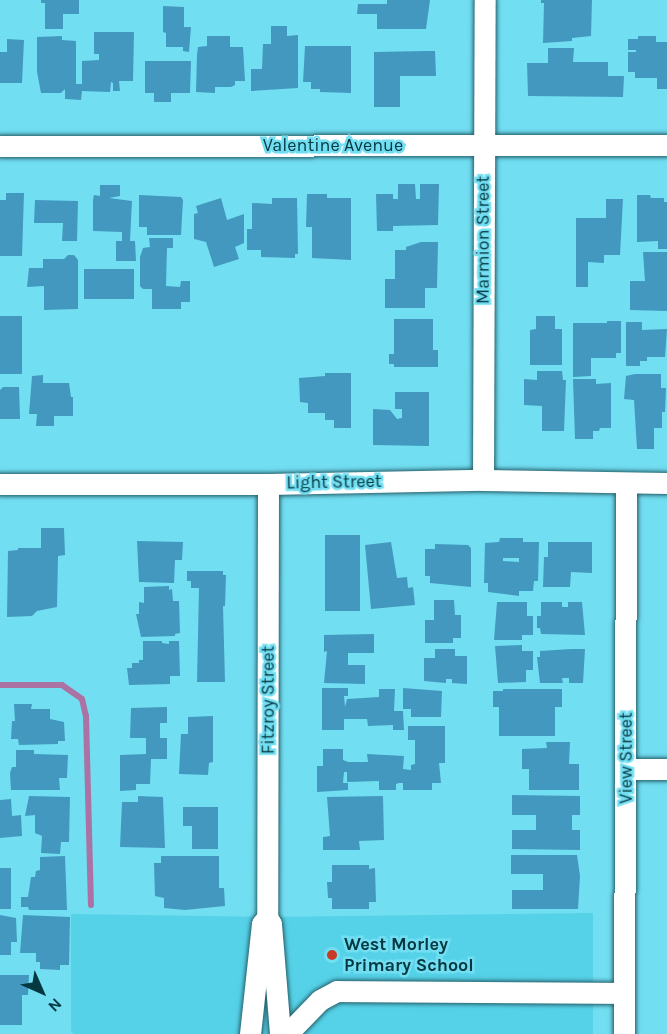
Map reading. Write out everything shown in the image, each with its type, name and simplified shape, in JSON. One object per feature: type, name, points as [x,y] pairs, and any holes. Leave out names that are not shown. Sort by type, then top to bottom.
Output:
[{"type":"street","name":"Marmion Street","points":[[483,480],[485,0]]},
{"type":"street","name":"Valentine Avenue","points":[[0,146],[667,145]]},
{"type":"street","name":"Light Street","points":[[0,484],[268,484],[483,480],[667,483]]},
{"type":"street","name":"View Street","points":[[624,1034],[626,483]]},
{"type":"street","name":"Fitzroy Street","points":[[268,484],[267,916],[271,924],[280,1034]]},
{"type":"street","points":[[626,769],[667,769]]},
{"type":"street","name":"Fitzroy Street","points":[[250,1034],[262,924],[267,916]]},
{"type":"street","points":[[287,1034],[320,1000],[337,991],[624,993]]},
{"type":"shaded area","name":"West Morley Primary School","points":[[593,913],[593,1034],[74,1034],[71,1031],[71,914],[267,917]]},
{"type":"building","points":[[41,0],[79,0],[79,14],[63,14],[63,29],[45,29],[45,3],[41,3]]},
{"type":"building","points":[[387,0],[430,0],[426,29],[377,29],[377,14],[357,14],[358,4],[387,4]]},
{"type":"building","points":[[541,0],[592,0],[591,36],[572,38],[572,41],[543,43],[544,3],[541,3]]},
{"type":"building","points":[[163,6],[184,7],[184,27],[191,27],[189,52],[183,51],[183,47],[166,47],[166,33],[163,32]]},
{"type":"building","points":[[271,26],[287,26],[287,36],[298,35],[298,88],[251,91],[251,69],[262,69],[263,44],[271,44]]},
{"type":"building","points":[[94,32],[134,32],[133,81],[119,81],[120,91],[113,91],[111,82],[110,92],[82,91],[81,100],[65,99],[65,89],[61,93],[41,93],[37,72],[37,37],[62,36],[62,40],[76,41],[76,84],[82,84],[82,61],[99,60],[99,54],[94,54]]},
{"type":"building","points":[[207,36],[230,36],[230,47],[243,47],[245,81],[235,81],[235,85],[231,87],[215,87],[215,93],[196,92],[198,47],[207,46]]},
{"type":"building","points":[[638,36],[656,36],[656,42],[667,42],[667,89],[657,89],[657,78],[635,78],[635,72],[628,72],[628,52],[636,52],[636,50],[628,50],[628,39],[638,39]]},
{"type":"building","points":[[7,39],[24,40],[22,83],[0,83],[0,52],[7,52]]},
{"type":"building","points":[[305,46],[351,46],[351,93],[320,92],[320,89],[311,89],[311,82],[303,82]]},
{"type":"building","points":[[548,48],[574,48],[573,62],[608,62],[608,76],[624,76],[623,97],[528,96],[527,63],[548,63]]},
{"type":"building","points":[[435,51],[436,76],[400,76],[400,107],[374,107],[374,52]]},
{"type":"building","points":[[145,61],[191,61],[190,93],[171,93],[171,102],[154,102],[154,93],[145,93]]},
{"type":"building","points":[[398,184],[415,184],[416,199],[420,199],[420,184],[439,184],[438,225],[393,226],[393,231],[377,231],[376,194],[393,194],[393,199],[398,199]]},
{"type":"building","points":[[100,185],[120,185],[120,196],[109,198],[132,201],[130,241],[135,241],[136,261],[116,261],[116,241],[122,241],[122,232],[93,231],[93,200],[94,195],[100,196]]},
{"type":"building","points":[[6,193],[24,193],[22,256],[0,256],[0,200],[6,200]]},
{"type":"building","points":[[307,194],[327,194],[327,198],[351,198],[351,260],[312,258],[312,227],[306,227]]},
{"type":"building","points":[[139,195],[181,197],[183,200],[181,235],[147,235],[147,227],[139,227]]},
{"type":"building","points":[[637,195],[664,198],[664,202],[667,202],[667,249],[658,249],[658,241],[637,242]]},
{"type":"building","points":[[221,198],[227,220],[244,214],[244,243],[235,247],[239,259],[214,267],[206,242],[194,239],[194,214],[198,213],[196,206]]},
{"type":"building","points":[[272,198],[297,198],[298,254],[295,254],[295,258],[261,257],[261,250],[247,250],[247,229],[252,229],[252,203],[272,204]]},
{"type":"building","points":[[606,199],[623,199],[620,255],[604,255],[604,263],[588,262],[588,287],[576,287],[576,218],[606,218]]},
{"type":"building","points":[[35,200],[78,201],[77,241],[62,241],[63,223],[34,223]]},
{"type":"building","points":[[149,238],[173,238],[173,248],[167,248],[166,286],[180,287],[181,281],[190,281],[190,302],[181,302],[181,309],[152,309],[152,289],[143,289],[140,286],[140,257],[143,248],[150,247]]},
{"type":"building","points":[[421,242],[438,242],[437,288],[425,288],[425,308],[385,308],[385,279],[395,279],[395,250],[406,250],[406,247]]},
{"type":"building","points":[[643,252],[667,252],[667,311],[630,310],[630,281],[645,281]]},
{"type":"building","points":[[68,255],[74,255],[78,260],[78,309],[44,310],[44,286],[27,287],[29,268],[43,268],[43,259],[64,259]]},
{"type":"building","points":[[84,269],[134,269],[134,299],[84,299]]},
{"type":"building","points":[[0,316],[22,316],[22,374],[0,374]]},
{"type":"building","points":[[536,316],[555,316],[555,329],[562,329],[562,365],[530,365],[530,330],[536,329]]},
{"type":"building","points":[[394,319],[433,319],[433,350],[438,350],[438,367],[394,367],[394,364],[389,364],[389,354],[394,354]]},
{"type":"building","points":[[607,321],[621,321],[621,353],[616,353],[616,358],[591,358],[591,376],[573,377],[573,323],[607,323]]},
{"type":"building","points":[[626,322],[642,322],[642,330],[667,329],[665,357],[647,357],[647,361],[640,361],[640,366],[626,366]]},
{"type":"building","points":[[537,371],[562,371],[563,380],[566,380],[564,431],[542,431],[542,406],[524,405],[524,379],[537,380]]},
{"type":"building","points":[[325,373],[351,373],[351,428],[334,428],[334,420],[325,420],[325,413],[308,413],[308,403],[300,402],[299,378],[325,376]]},
{"type":"building","points":[[661,374],[661,388],[666,388],[662,428],[654,428],[654,449],[637,449],[634,400],[624,399],[626,376]]},
{"type":"building","points":[[43,375],[43,383],[69,383],[71,397],[73,397],[73,416],[54,416],[54,426],[36,426],[37,414],[29,414],[32,376]]},
{"type":"building","points":[[573,379],[596,379],[596,384],[611,383],[611,428],[600,428],[599,431],[593,431],[593,439],[575,439]]},
{"type":"building","points":[[3,387],[19,387],[20,419],[0,419],[0,390]]},
{"type":"building","points":[[395,392],[429,392],[429,446],[373,445],[373,409],[390,410],[397,419],[402,418],[402,409],[395,409]]},
{"type":"building","points":[[41,528],[64,528],[65,555],[58,556],[57,607],[37,611],[32,616],[7,617],[8,551],[18,550],[18,548],[41,548]]},
{"type":"building","points":[[325,535],[360,535],[360,611],[325,611]]},
{"type":"building","points":[[500,538],[523,538],[523,542],[539,542],[538,581],[534,581],[533,591],[519,591],[519,596],[488,592],[488,583],[484,583],[485,543],[499,542]],"holes":[[[503,558],[519,558],[519,562],[503,561]]]},
{"type":"building","points":[[137,541],[183,542],[182,560],[175,560],[174,583],[139,582]]},
{"type":"building","points":[[391,542],[397,578],[407,577],[408,588],[413,587],[415,605],[371,609],[365,545]]},
{"type":"building","points":[[548,542],[592,542],[592,573],[571,572],[570,587],[543,587],[544,557],[548,557]]},
{"type":"building","points":[[435,544],[468,545],[471,548],[471,587],[430,583],[430,576],[425,576],[425,549],[435,549]]},
{"type":"building","points":[[187,571],[223,571],[223,575],[226,575],[225,606],[223,606],[225,682],[197,682],[199,588],[191,588],[191,581],[187,581]]},
{"type":"building","points":[[169,586],[169,590],[172,589],[173,601],[179,601],[180,633],[175,636],[141,637],[136,614],[139,614],[139,602],[144,603],[144,587]]},
{"type":"building","points":[[434,600],[454,600],[455,615],[461,615],[461,638],[453,638],[453,643],[425,643],[425,620],[434,620]]},
{"type":"building","points":[[497,602],[527,602],[527,616],[533,616],[533,635],[522,635],[522,640],[494,640]]},
{"type":"building","points":[[541,602],[562,602],[562,607],[568,607],[568,602],[582,602],[585,635],[541,634],[540,628],[537,628],[537,616],[541,616]]},
{"type":"building","points":[[374,634],[374,653],[348,653],[348,665],[365,665],[365,684],[324,683],[327,651],[324,652],[324,635]]},
{"type":"building","points":[[143,641],[162,641],[162,643],[169,644],[169,641],[179,641],[180,676],[170,676],[170,684],[129,685],[127,668],[132,668],[132,663],[139,663],[139,660],[143,660]]},
{"type":"building","points":[[522,645],[522,651],[533,651],[533,670],[526,670],[526,682],[498,683],[495,646]]},
{"type":"building","points":[[435,649],[455,649],[455,656],[467,656],[467,684],[452,683],[452,679],[446,679],[446,683],[424,681],[424,658],[435,658]]},
{"type":"building","points":[[585,649],[583,683],[569,683],[569,678],[562,678],[563,683],[540,683],[537,657],[540,657],[540,651]]},
{"type":"building","points":[[322,688],[348,688],[348,696],[344,696],[345,707],[347,699],[379,697],[379,689],[395,689],[394,711],[403,711],[404,730],[393,730],[393,725],[368,726],[367,719],[344,719],[344,730],[322,730]]},
{"type":"building","points":[[403,688],[442,691],[441,717],[411,717],[411,709],[403,709]]},
{"type":"building","points":[[503,689],[562,689],[562,707],[555,707],[555,736],[499,736],[499,707],[493,707],[493,691],[503,691]]},
{"type":"building","points":[[14,704],[32,704],[31,709],[50,709],[50,719],[64,722],[65,741],[58,741],[58,744],[19,745],[18,739],[11,739],[12,721],[15,721]]},
{"type":"building","points":[[167,707],[167,723],[160,723],[160,738],[167,738],[167,759],[151,759],[150,784],[136,784],[136,790],[120,791],[120,755],[146,754],[146,738],[130,738],[131,708]]},
{"type":"building","points":[[213,716],[213,762],[209,763],[208,775],[179,774],[181,734],[188,734],[188,717]]},
{"type":"building","points":[[408,726],[445,726],[445,763],[439,763],[441,783],[432,783],[432,790],[403,790],[403,783],[399,783],[396,784],[396,790],[379,790],[379,781],[347,782],[347,772],[344,772],[343,783],[348,783],[348,790],[317,792],[317,766],[323,766],[323,749],[343,749],[343,760],[348,762],[368,762],[367,754],[404,756],[403,769],[411,770],[411,765],[415,764],[415,740],[408,740]]},
{"type":"building","points":[[546,742],[570,742],[569,764],[579,764],[579,790],[529,790],[529,769],[522,769],[522,749],[547,748]]},
{"type":"building","points":[[16,750],[34,750],[34,754],[68,755],[67,778],[59,778],[60,790],[11,790],[10,773],[12,767],[16,767]]},
{"type":"building","points":[[512,795],[580,796],[580,815],[572,815],[572,830],[580,830],[580,850],[512,849],[512,830],[536,830],[536,815],[512,815]]},
{"type":"building","points":[[29,796],[70,797],[69,842],[61,842],[60,854],[41,853],[42,836],[35,833],[35,815],[25,816]]},
{"type":"building","points":[[138,796],[163,797],[165,848],[120,847],[122,802],[138,802]]},
{"type":"building","points":[[383,796],[384,840],[359,841],[360,850],[323,850],[323,837],[330,836],[327,797]]},
{"type":"building","points":[[11,799],[12,816],[21,815],[22,836],[0,838],[0,800]]},
{"type":"building","points":[[183,807],[218,807],[218,849],[192,849],[192,826],[183,826]]},
{"type":"building","points":[[511,855],[577,855],[580,876],[578,909],[512,909],[512,890],[543,890],[543,874],[511,874]]},
{"type":"building","points":[[65,856],[67,910],[29,910],[28,907],[21,907],[21,897],[28,897],[31,877],[35,877],[36,871],[40,870],[40,857]]},
{"type":"building","points":[[161,856],[219,856],[219,888],[224,888],[225,906],[185,910],[164,908],[164,898],[155,896],[154,863],[161,863]]},
{"type":"building","points":[[332,865],[369,865],[369,869],[375,868],[376,902],[369,902],[369,909],[332,909],[332,898],[328,898],[327,882],[332,882]]},
{"type":"building","points":[[0,868],[11,868],[11,909],[0,909]]},
{"type":"building","points":[[0,915],[16,918],[17,942],[11,942],[11,955],[0,955]]},
{"type":"building","points":[[23,915],[70,917],[69,965],[60,965],[60,970],[40,969],[40,962],[36,962],[36,953],[20,953]]},
{"type":"building","points":[[0,975],[29,975],[28,995],[22,995],[22,1025],[0,1025]]},
{"type":"waterway","points":[[0,685],[62,685],[82,699],[86,716],[91,905]]},
{"type":"place","name":"West Morley Primary School","points":[[332,955]]}]
